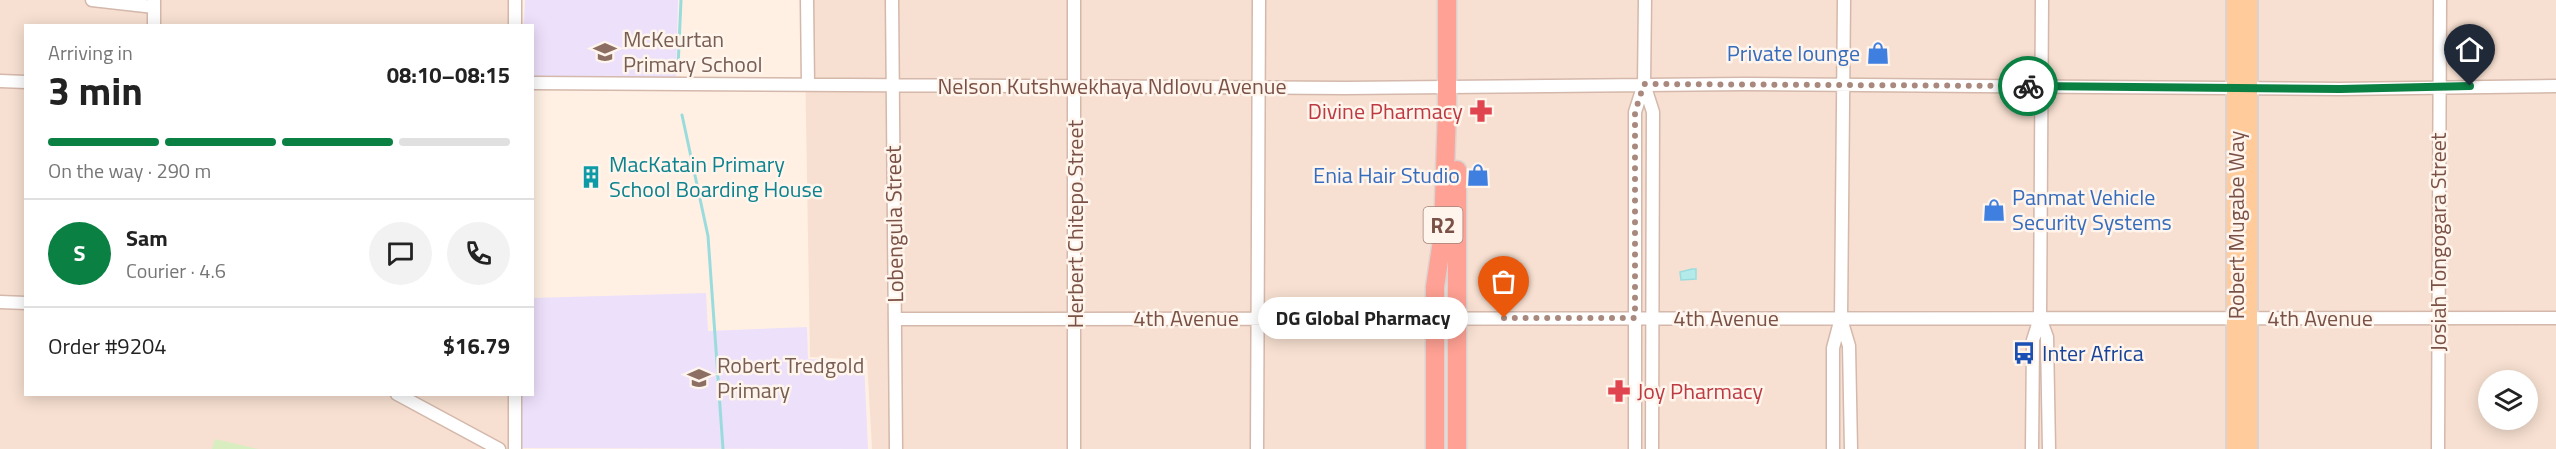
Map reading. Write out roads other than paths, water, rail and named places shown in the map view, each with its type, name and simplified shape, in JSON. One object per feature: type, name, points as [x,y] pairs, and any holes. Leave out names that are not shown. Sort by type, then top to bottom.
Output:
[{"type":"highway","name":"R2","points":[[1447,0],[1452,85],[1457,449]]},
{"type":"highway","name":"R2","points":[[1435,449],[1435,287],[1443,234],[1456,0]]},
{"type":"main road","name":"Robert Mugabe Way","points":[[2235,0],[2242,88]]},
{"type":"main road","name":"Robert Mugabe Way","points":[[2235,449],[2242,318],[2242,88],[2249,0]]},
{"type":"main road","name":"Robert Mugabe Way","points":[[2242,318],[2249,449]]},
{"type":"street","points":[[92,0],[154,4],[154,24]]},
{"type":"street","points":[[515,0],[515,24]]},
{"type":"street","points":[[807,0],[808,84]]},
{"type":"street","name":"Lobengula Street","points":[[892,0],[896,449]]},
{"type":"street","name":"Herbert Chitepo Street","points":[[1074,0],[1074,449]]},
{"type":"street","points":[[1257,449],[1259,0]]},
{"type":"street","points":[[1635,449],[1635,112],[1644,84],[1645,0]]},
{"type":"street","points":[[1833,449],[1833,348],[1841,318],[1844,0]]},
{"type":"street","points":[[2032,449],[2033,340],[2040,318],[2042,0]]},
{"type":"street","name":"Josiah Tongogara Street","points":[[2438,449],[2440,0]]},
{"type":"street","points":[[0,81],[24,82]]},
{"type":"street","name":"Nelson Kutshwekhaya Ndlovu Avenue","points":[[534,83],[1259,87],[1644,84],[2242,88],[2556,86]]},
{"type":"street","points":[[1644,84],[1653,112],[1653,449]]},
{"type":"street","points":[[0,302],[24,303]]},
{"type":"street","name":"4th Avenue","points":[[896,320],[1456,317],[2556,318]]},
{"type":"street","points":[[1841,318],[1850,346],[1851,449]]},
{"type":"street","points":[[2040,318],[2048,337],[2049,449]]},
{"type":"street","points":[[401,396],[499,449]]},
{"type":"street","points":[[515,396],[515,449]]},
{"type":"water","points":[[1696,269],[1696,279],[1681,280],[1680,272]]},
{"type":"waterway","points":[[678,68],[681,0]]},
{"type":"waterway","points":[[682,115],[708,236],[723,449]]},
{"type":"place","name":"McKeurtan Primary School","points":[[605,52]]},
{"type":"place","name":"Private lounge","points":[[1878,53]]},
{"type":"place","name":"Divine Pharmacy","points":[[1481,111]]},
{"type":"place","name":"Enia Hair Studio","points":[[1478,175]]},
{"type":"place","name":"MacKatain Primary School Boarding House","points":[[591,177]]},
{"type":"place","name":"Panmat Vehicle Security Systems","points":[[1994,210]]},
{"type":"place","name":"DG Global Pharmacy","points":[[1504,318]]},
{"type":"place","name":"Inter Africa","points":[[2024,353]]},
{"type":"place","name":"Robert Tredgold Primary","points":[[699,378]]},
{"type":"place","name":"Joy Pharmacy","points":[[1619,391]]}]
